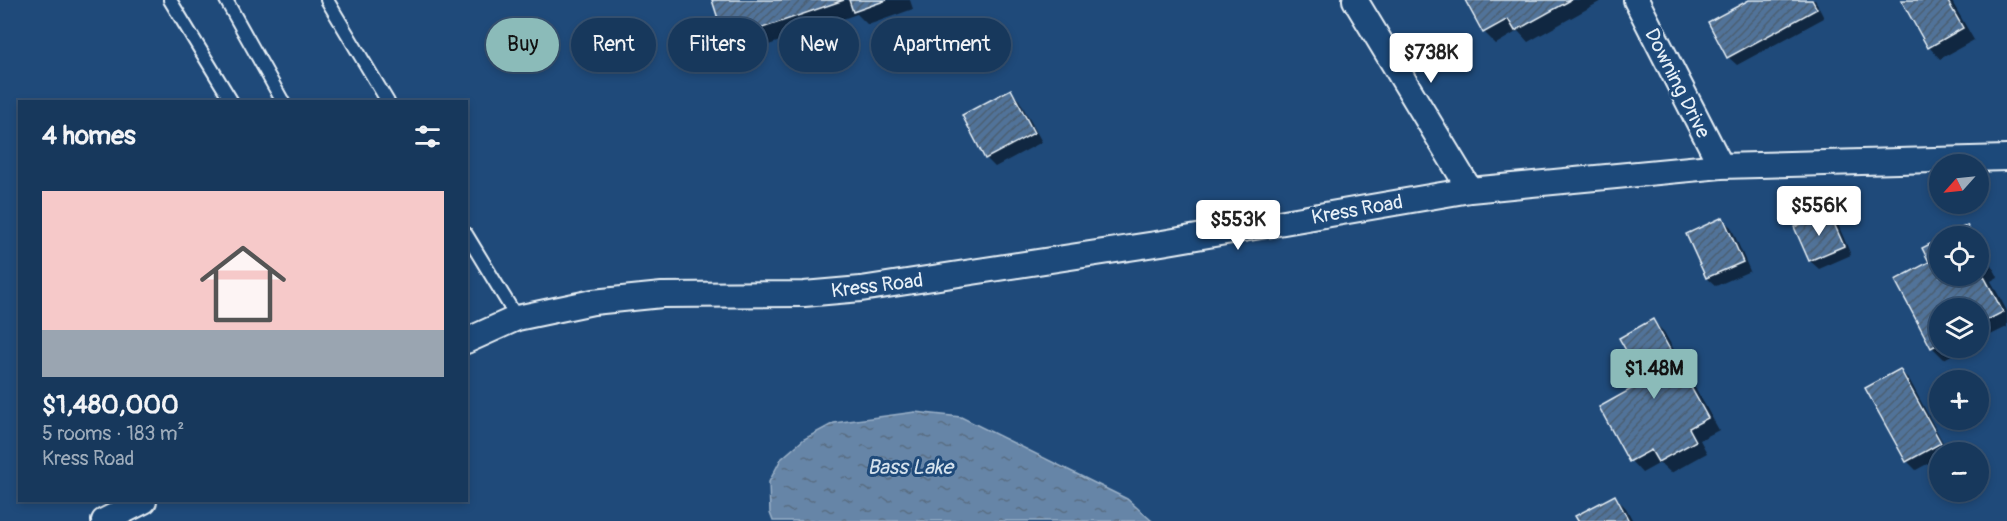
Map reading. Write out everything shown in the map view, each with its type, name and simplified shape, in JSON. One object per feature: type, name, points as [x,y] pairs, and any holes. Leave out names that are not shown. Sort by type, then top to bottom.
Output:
[{"type":"street","points":[[1355,0],[1470,190]]},
{"type":"street","name":"Downing Drive","points":[[1636,0],[1721,166]]},
{"type":"street","name":"Kress Road","points":[[468,340],[517,318],[593,302],[662,295],[804,294],[861,289],[1162,243],[1470,190],[1721,166],[2007,158]]},
{"type":"street","points":[[104,521],[142,502]]},
{"type":"lane","points":[[170,0],[231,100]]},
{"type":"lane","points":[[226,0],[281,100]]},
{"type":"lane","points":[[327,0],[387,100]]},
{"type":"lane","points":[[468,237],[517,318]]},
{"type":"water","name":"Bass Lake","points":[[915,412],[961,417],[1127,499],[1152,521],[773,521],[770,513],[769,482],[781,459],[804,439],[834,423]]},
{"type":"building","points":[[712,0],[844,0],[792,18],[779,18],[779,22],[767,26],[767,18],[718,18]]},
{"type":"building","points":[[849,0],[887,0],[853,12]]},
{"type":"building","points":[[1465,0],[1571,0],[1515,31],[1508,19],[1483,33]]},
{"type":"building","points":[[1749,0],[1812,0],[1817,9],[1727,58],[1708,22]]},
{"type":"building","points":[[1901,0],[1947,0],[1963,28],[1928,48]]},
{"type":"building","points":[[1011,89],[1034,133],[985,159],[962,115]]},
{"type":"building","points":[[1829,212],[1844,246],[1809,261],[1794,227]]},
{"type":"building","points":[[1723,217],[1743,262],[1706,278],[1686,234]]},
{"type":"building","points":[[1929,244],[1929,262],[1922,248]]},
{"type":"building","points":[[1929,262],[1929,286],[1989,286],[2003,312],[1989,319],[1989,298],[1929,298],[1929,344],[1895,280]]},
{"type":"building","points":[[1653,319],[1708,418],[1689,428],[1696,441],[1658,462],[1651,450],[1629,462],[1599,407],[1644,382],[1619,338]]},
{"type":"building","points":[[1900,369],[1929,421],[1929,430],[1934,430],[1940,442],[1929,442],[1929,450],[1906,462],[1865,388]]},
{"type":"building","points":[[1615,495],[1629,521],[1578,521],[1575,516]]}]
